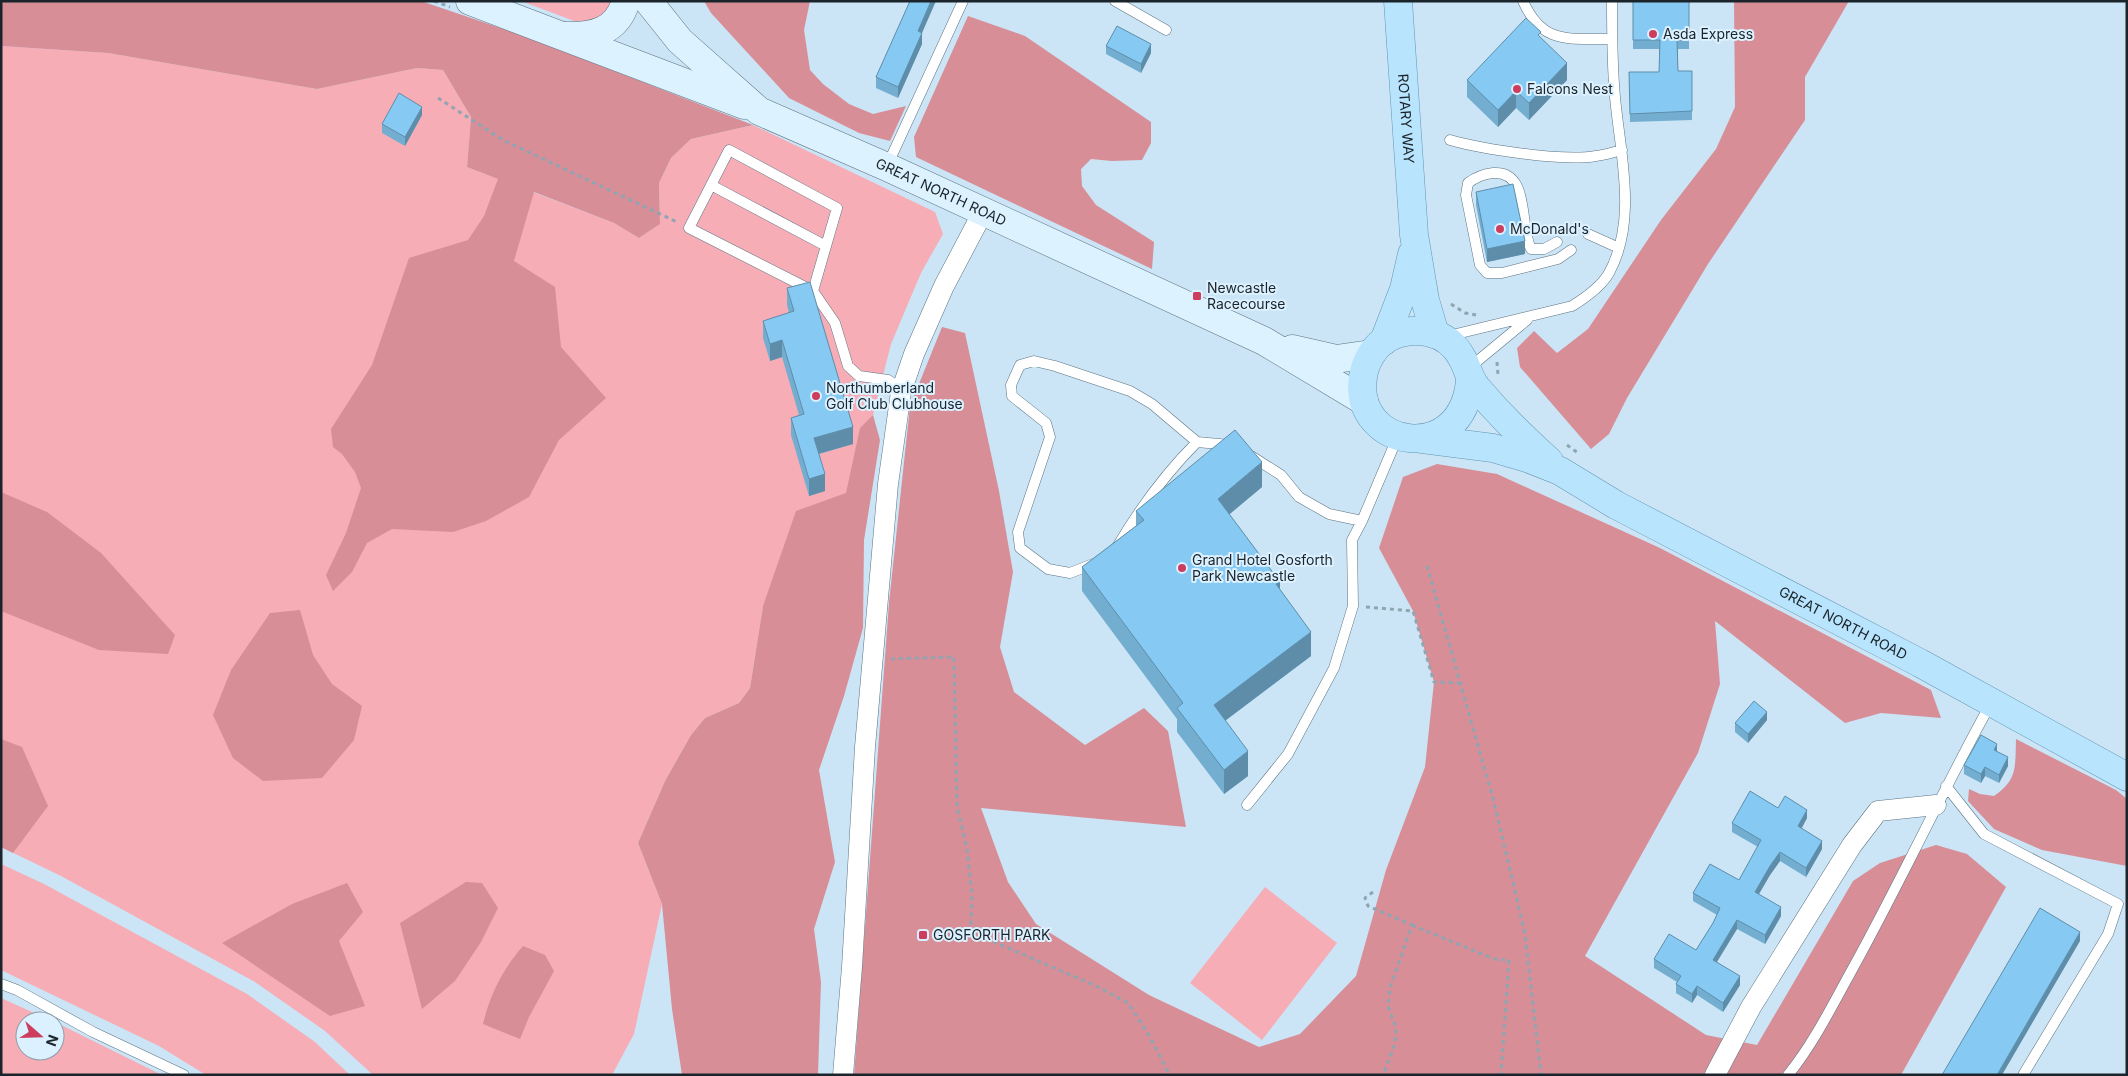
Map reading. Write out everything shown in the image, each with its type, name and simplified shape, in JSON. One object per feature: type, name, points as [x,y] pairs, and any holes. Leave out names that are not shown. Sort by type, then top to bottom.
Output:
[{"type":"main road","points":[[470,1],[759,110]]},
{"type":"main road","points":[[557,35],[593,35],[611,26],[623,13],[626,1]]},
{"type":"main road","name":"GREAT NORTH ROAD","points":[[648,1],[680,41],[759,110],[1264,341],[1364,401]]},
{"type":"main road","name":"ROTARY WAY","points":[[1398,1],[1414,235],[1425,300],[1439,336]]},
{"type":"main road","name":"ROTARY WAY","points":[[1377,348],[1404,289],[1414,235]]},
{"type":"main road","points":[[1409,331],[1439,336],[1454,346],[1469,375],[1498,413],[1560,471],[1527,458],[1493,448],[1410,437],[1377,422],[1364,401],[1361,385],[1364,369],[1377,348],[1409,331]]},
{"type":"main road","name":"GREAT NORTH ROAD","points":[[1264,341],[1336,359],[1377,348]]},
{"type":"main road","points":[[1410,437],[1438,434],[1457,419],[1468,397],[1469,375]]},
{"type":"main road","name":"GREAT NORTH ROAD","points":[[1560,471],[1616,505],[1992,702],[2127,777]]},
{"type":"street","points":[[843,1075],[852,966],[864,747],[888,484],[901,392],[914,354],[944,286],[983,212]]},
{"type":"street","points":[[1715,1075],[1750,1007],[1852,845],[1878,811],[1936,805]]},
{"type":"lane","points":[[887,167],[963,1]]},
{"type":"lane","points":[[1115,1],[1166,30]]},
{"type":"lane","points":[[1523,1],[1530,16],[1544,33],[1567,38],[1612,39]]},
{"type":"lane","points":[[1439,336],[1485,328],[1572,306],[1590,295],[1608,275],[1619,248],[1624,211],[1622,150],[1615,98],[1612,1]]},
{"type":"lane","points":[[1450,140],[1468,145],[1564,157],[1595,156],[1622,150]]},
{"type":"lane","points":[[813,291],[837,208],[730,150],[689,228],[813,291],[835,323],[848,366],[859,376],[888,380],[894,384],[894,391],[901,392]]},
{"type":"lane","points":[[1557,242],[1544,249],[1531,249],[1518,188],[1512,178],[1506,174],[1481,175],[1468,183],[1466,195],[1480,265],[1487,273],[1502,273],[1558,259],[1571,250]]},
{"type":"lane","points":[[711,185],[826,246]]},
{"type":"lane","points":[[1588,234],[1619,248]]},
{"type":"lane","points":[[1469,375],[1502,339],[1532,316]]},
{"type":"lane","points":[[1197,442],[1167,472],[1140,508],[1116,548],[1106,555],[1070,573],[1048,569],[1020,548],[1018,532],[1050,437],[1046,424],[1029,412],[1012,396],[1010,385],[1020,365],[1034,361],[1130,391],[1152,404],[1197,442],[1235,446],[1281,475],[1299,497],[1329,514],[1362,521]]},
{"type":"lane","points":[[1247,805],[1288,754],[1334,668],[1353,606],[1352,540],[1410,437]]},
{"type":"lane","points":[[1788,1075],[1842,987],[1880,920],[1936,805],[1992,702]]},
{"type":"lane","points":[[1946,786],[1984,834],[2118,904],[2108,934],[2024,1075]]},
{"type":"lane","points":[[1,984],[17,990],[93,1032],[184,1075]]},
{"type":"path","points":[[438,98],[503,140],[689,228]]},
{"type":"path","points":[[1425,300],[1446,298],[1454,308],[1465,313],[1476,314],[1485,328]]},
{"type":"path","points":[[1499,378],[1497,374],[1497,360],[1509,347],[1502,339]]},
{"type":"path","points":[[1563,443],[1586,460]]},
{"type":"path","points":[[1427,566],[1494,802],[1526,934],[1541,1075]]},
{"type":"path","points":[[1353,606],[1413,611],[1434,682],[1460,683]]},
{"type":"path","points":[[873,660],[918,656],[954,657],[957,806],[967,849],[972,895],[971,924],[985,938],[1096,986],[1128,1003],[1146,1030],[1170,1075]]},
{"type":"path","points":[[1373,892],[1364,898],[1368,906],[1494,959],[1509,960],[1501,1075]]},
{"type":"path","points":[[1383,1075],[1394,1044],[1396,1028],[1388,1006],[1390,988],[1412,925]]},
{"type":"shaded area","points":[[1,1],[421,1],[527,37],[753,125],[691,139],[671,158],[659,183],[660,224],[639,238],[614,223],[534,192],[514,261],[555,287],[561,347],[606,398],[559,440],[529,497],[486,521],[453,532],[392,529],[367,543],[352,572],[333,591],[326,575],[346,533],[361,488],[355,472],[342,454],[333,447],[331,429],[372,365],[409,258],[468,240],[484,216],[498,179],[467,167],[471,117],[443,70],[417,68],[317,89],[108,53],[1,46]]},
{"type":"shaded area","points":[[521,1],[614,1],[609,14],[590,27]]},
{"type":"shaded area","points":[[704,1],[810,1],[804,30],[810,70],[823,84],[849,104],[873,114],[906,106],[890,141],[859,133],[789,98],[711,13]]},
{"type":"shaded area","points":[[1734,1],[1849,1],[1805,77],[1805,120],[1708,264],[1627,398],[1609,434],[1591,449],[1520,367],[1517,348],[1534,331],[1557,353],[1588,329],[1661,220],[1716,149],[1735,107]]},
{"type":"shaded area","points":[[968,16],[1025,36],[1151,122],[1151,143],[1142,160],[1112,161],[1091,159],[1081,169],[1082,186],[1096,205],[1154,242],[1152,269],[916,157],[914,137]]},
{"type":"shaded area","points":[[1,46],[108,53],[317,89],[417,68],[443,70],[471,117],[467,167],[614,223],[639,238],[660,224],[659,183],[671,158],[691,139],[753,125],[935,212],[943,234],[921,273],[891,344],[873,415],[863,477],[763,606],[750,688],[739,703],[705,718],[691,735],[665,781],[638,843],[662,904],[634,1034],[612,1075],[373,1075],[325,1031],[255,982],[61,876],[1,847]]},
{"type":"shaded area","points":[[942,327],[965,333],[999,491],[1013,572],[1000,647],[1014,692],[1085,745],[1144,708],[1168,731],[1186,827],[981,808],[1008,882],[1036,924],[1149,995],[1259,1047],[1300,1034],[1356,976],[1386,870],[1425,767],[1434,682],[1413,611],[1379,548],[1403,477],[1437,464],[1497,474],[1660,548],[1931,690],[1941,718],[1881,713],[1845,723],[1715,621],[1720,684],[1698,753],[1585,956],[1706,1035],[1757,1045],[1853,881],[1880,863],[1936,845],[1967,854],[2006,887],[1901,1075],[854,1075],[889,603],[910,406]]},
{"type":"shaded area","points":[[873,415],[880,440],[864,540],[863,628],[844,696],[819,770],[835,862],[814,929],[821,982],[818,1075],[682,1075],[672,1009],[662,904],[638,843],[665,781],[691,735],[705,718],[739,703],[750,688],[763,606],[796,511],[846,493],[860,428]]},
{"type":"shaded area","points":[[1,492],[47,512],[101,553],[175,635],[168,654],[99,650],[1,611]]},
{"type":"shaded area","points":[[300,610],[313,655],[332,684],[362,706],[354,740],[322,778],[263,781],[233,758],[213,715],[231,670],[270,613]]},
{"type":"shaded area","points":[[1,739],[22,747],[48,806],[13,853],[1,847]]},
{"type":"shaded area","points":[[2016,739],[2116,790],[2127,799],[2127,866],[2042,850],[1994,829],[1968,801],[1969,789],[1980,794],[1994,796],[2007,784],[2014,772]]},
{"type":"shaded area","points":[[1,864],[44,884],[247,994],[315,1042],[350,1075],[206,1075],[159,1046],[1,970]]},
{"type":"shaded area","points":[[466,882],[482,883],[498,908],[481,942],[455,981],[422,1009],[400,923]]},
{"type":"shaded area","points":[[347,883],[363,912],[339,941],[365,1006],[330,1016],[222,943],[292,904]]},
{"type":"shaded area","points":[[1265,887],[1337,943],[1262,1040],[1190,983]]},
{"type":"shaded area","points":[[523,946],[545,955],[554,971],[529,1017],[520,1039],[483,1024],[489,1002],[498,982]]},
{"type":"shaded area","points":[[1,998],[30,1011],[15,1011],[15,1061],[65,1061],[65,1027],[162,1075],[1,1075]]},
{"type":"building","points":[[910,1],[931,1],[918,31],[922,33],[898,87],[876,77]]},
{"type":"building","points":[[1633,1],[1689,1],[1689,40],[1677,40],[1678,71],[1692,71],[1692,111],[1630,114],[1629,72],[1659,72],[1660,40],[1633,40]]},
{"type":"building","name":"Falcons Nest","points":[[1526,18],[1541,32],[1538,35],[1567,63],[1529,103],[1516,91],[1498,110],[1467,80]]},
{"type":"building","points":[[1117,26],[1151,44],[1141,64],[1106,46]]},
{"type":"building","points":[[399,93],[422,107],[405,137],[382,124]]},
{"type":"building","name":"McDonald's","points":[[1513,184],[1525,241],[1487,249],[1476,192]]},
{"type":"building","name":"Northumberland Golf Club Clubhouse","points":[[810,282],[853,427],[814,438],[825,474],[809,479],[791,418],[804,414],[782,340],[770,344],[763,321],[794,311],[787,288]]},
{"type":"building","name":"Grand Hotel Gosforth Park Newcastle","points":[[1235,430],[1262,462],[1218,499],[1280,582],[1276,584],[1311,632],[1214,705],[1248,751],[1224,770],[1177,708],[1183,703],[1082,567],[1144,520],[1136,511]]},
{"type":"building","points":[[1754,701],[1767,712],[1748,734],[1735,723]]},
{"type":"building","points":[[1981,735],[1997,744],[1994,750],[2008,757],[1999,775],[1985,767],[1981,774],[1964,765]]},
{"type":"building","points":[[1750,791],[1778,808],[1785,796],[1807,810],[1798,826],[1822,841],[1806,868],[1780,852],[1770,866],[1755,892],[1781,907],[1765,935],[1737,920],[1713,960],[1740,976],[1723,1003],[1697,986],[1692,994],[1676,984],[1681,976],[1654,959],[1669,934],[1696,950],[1713,923],[1720,908],[1693,893],[1710,864],[1739,880],[1761,840],[1732,823]]},
{"type":"building","points":[[2040,908],[2080,932],[1997,1075],[1942,1075]]},
{"type":"place","name":"Asda Express","points":[[1653,34]]},
{"type":"place","name":"Falcons Nest","points":[[1517,89]]},
{"type":"place","name":"McDonald's","points":[[1500,229]]},
{"type":"place","name":"Newcastle Racecourse","points":[[1197,296]]},
{"type":"place","name":"Northumberland Golf Club Clubhouse","points":[[816,396]]},
{"type":"place","name":"Grand Hotel Gosforth Park Newcastle","points":[[1182,568]]},
{"type":"place","name":"GOSFORTH PARK","points":[[923,935]]}]
